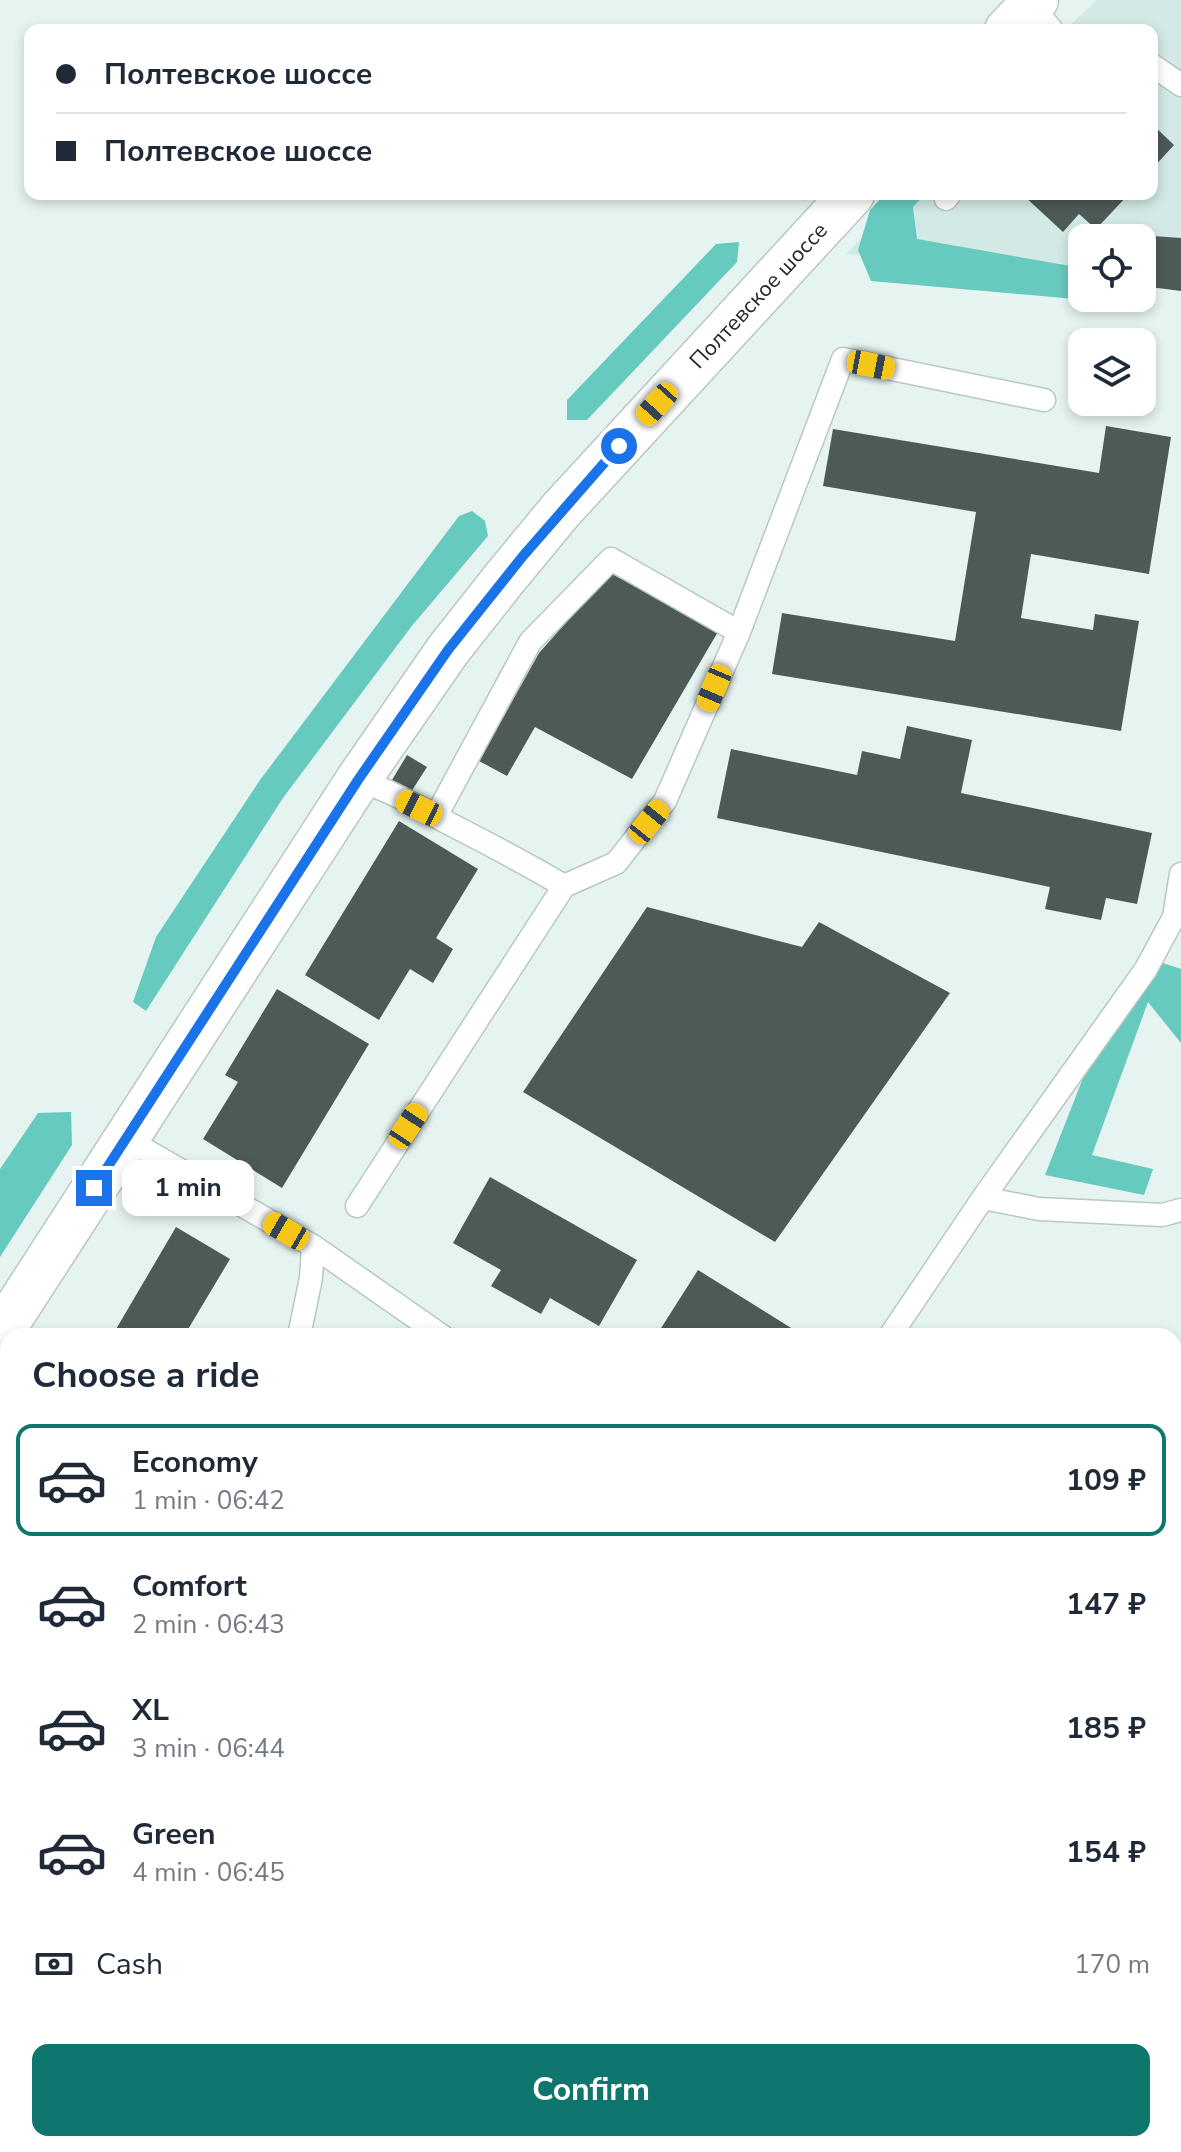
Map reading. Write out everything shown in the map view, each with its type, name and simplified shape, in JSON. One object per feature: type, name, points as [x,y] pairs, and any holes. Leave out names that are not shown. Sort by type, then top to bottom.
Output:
[{"type":"street","name":"Полтевское шоссе","points":[[4,1328],[358,780],[448,650],[561,510],[846,200]]},
{"type":"lane","points":[[1158,69],[1181,85]]},
{"type":"lane","points":[[357,1206],[564,886],[616,863],[665,801],[739,632],[843,359],[1044,400]]},
{"type":"lane","points":[[436,816],[530,642],[611,559],[739,632]]},
{"type":"lane","points":[[358,780],[379,787],[436,816],[564,886]]},
{"type":"lane","points":[[895,1328],[983,1198],[1146,969],[1178,918],[1181,874]]},
{"type":"lane","points":[[126,1139],[313,1246],[431,1328]]},
{"type":"lane","points":[[983,1198],[1039,1209],[1162,1215],[1181,1210]]},
{"type":"lane","points":[[301,1328],[311,1278],[313,1246]]},
{"type":"shaded area","points":[[1097,0],[1181,0],[1181,290],[1156,257],[1156,224],[1068,224],[1068,278],[846,254],[897,200],[1158,200],[1158,24],[1071,24]]},
{"type":"shaded area","points":[[879,200],[919,200],[913,207],[917,239],[1068,266],[1068,298],[871,281],[858,250],[870,210]]},
{"type":"shaded area","points":[[739,242],[737,262],[587,420],[567,420],[567,400],[716,244]]},
{"type":"shaded area","points":[[472,511],[485,521],[488,536],[411,627],[283,798],[146,1011],[133,1002],[156,937],[260,780],[459,516]]},
{"type":"shaded area","points":[[1157,961],[1181,969],[1181,1043],[1148,1002],[1092,1155],[1153,1169],[1144,1195],[1045,1175],[1092,1055]]},
{"type":"shaded area","points":[[71,1112],[72,1145],[0,1257],[0,1169],[38,1113]]},
{"type":"building","points":[[1158,130],[1174,145],[1158,162]]},
{"type":"building","points":[[1028,200],[1123,200],[1101,224],[1090,224],[1079,214],[1063,232]]},
{"type":"building","points":[[1156,236],[1181,238],[1181,291],[1156,288]]},
{"type":"building","points":[[1106,426],[1171,437],[1149,574],[1031,554],[1021,618],[1093,630],[1095,614],[1139,621],[1121,731],[772,674],[782,613],[955,641],[976,512],[823,486],[833,429],[1099,473]]},
{"type":"building","points":[[610,573],[719,630],[632,779],[535,727],[507,776],[479,761],[539,653]]},
{"type":"building","points":[[907,726],[972,740],[961,793],[1152,833],[1137,904],[1106,898],[1101,920],[1045,909],[1050,887],[717,818],[731,749],[857,775],[862,751],[900,759]]},
{"type":"building","points":[[407,755],[427,767],[411,792],[392,780]]},
{"type":"building","points":[[399,821],[478,869],[436,938],[453,949],[433,983],[410,969],[379,1020],[305,975]]},
{"type":"building","points":[[647,907],[802,947],[819,922],[950,993],[775,1242],[523,1092]]},
{"type":"building","points":[[277,989],[369,1044],[282,1188],[203,1139],[238,1082],[225,1075]]},
{"type":"building","points":[[490,1177],[637,1260],[599,1326],[550,1298],[541,1314],[491,1286],[501,1270],[453,1243]]},
{"type":"building","points":[[176,1227],[230,1259],[189,1328],[117,1328]]},
{"type":"building","points":[[698,1270],[791,1328],[661,1328]]},
{"type":"route","points":[[94,1188],[358,780],[448,650],[561,510],[619,446]]}]
